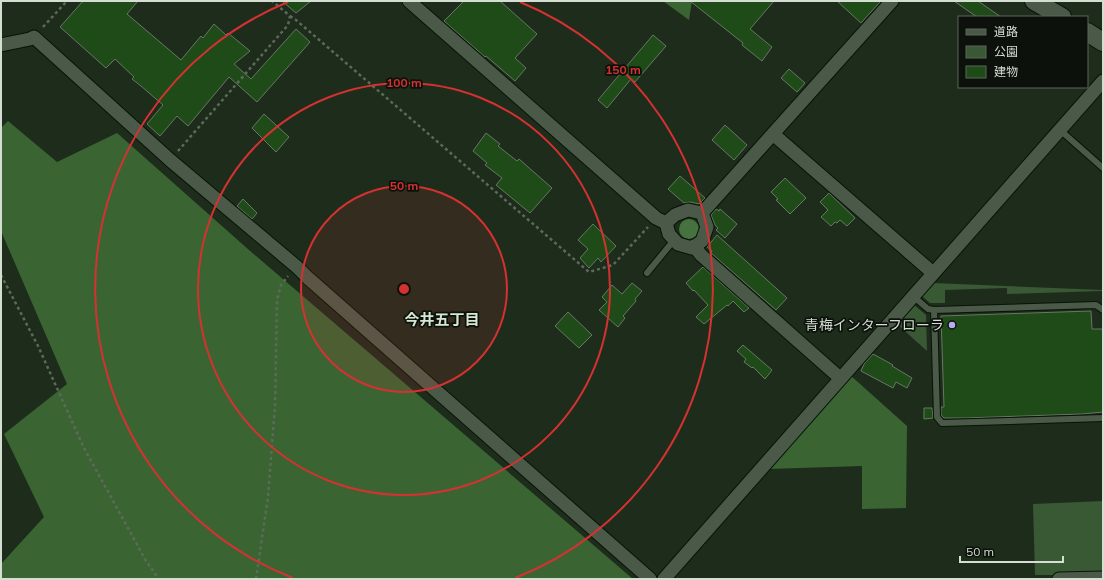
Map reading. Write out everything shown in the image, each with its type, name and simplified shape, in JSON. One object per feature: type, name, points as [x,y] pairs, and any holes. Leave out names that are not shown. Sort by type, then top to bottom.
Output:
[{"type":"main road","points":[[1034,1],[1060,16]]},
{"type":"main road","points":[[1088,33],[1103,42]]},
{"type":"street","points":[[409,1],[661,220],[669,234],[678,244],[692,248],[702,241],[707,227],[702,213]]},
{"type":"street","points":[[702,213],[892,1]]},
{"type":"street","points":[[1,45],[34,37],[170,160],[298,267],[308,278],[650,579]]},
{"type":"street","points":[[664,579],[1103,81]]},
{"type":"street","points":[[773,134],[933,273]]},
{"type":"street","points":[[661,220],[688,210],[702,213]]},
{"type":"street","points":[[694,246],[701,255],[840,378]]},
{"type":"street","points":[[1058,579],[1103,578]]},
{"type":"lane","points":[[1060,130],[1103,168]]},
{"type":"lane","points":[[647,272],[675,241]]},
{"type":"lane","points":[[913,296],[928,309],[934,310],[1096,305],[1103,310]]},
{"type":"lane","points":[[934,310],[938,417],[942,423],[1103,418]]},
{"type":"path","points":[[34,37],[67,1]]},
{"type":"path","points":[[272,1],[589,272],[613,265],[661,220]]},
{"type":"path","points":[[170,160],[288,25],[290,16]]},
{"type":"path","points":[[256,579],[269,490],[275,406],[277,300],[284,280],[298,267]]},
{"type":"path","points":[[1,275],[38,346],[84,448],[146,561],[159,579]]},
{"type":"green space","points":[[933,283],[1103,291],[1007,294],[1007,288],[945,290],[945,303],[930,303],[922,296],[922,294]]},
{"type":"green space","points":[[913,304],[926,315],[927,351],[897,324]]},
{"type":"green space","points":[[1103,501],[1103,575],[1035,575],[1033,504]]},
{"type":"shaded area","points":[[663,1],[692,1],[689,20]]},
{"type":"shaded area","points":[[8,121],[57,162],[117,133],[249,250],[633,579],[1,579],[1,564],[44,517],[4,434],[67,384],[1,231],[1,128]]},
{"type":"shaded area","points":[[689,219],[696,222],[699,229],[696,236],[689,239],[682,236],[679,229],[682,222]]},
{"type":"shaded area","points":[[850,375],[907,426],[906,508],[862,509],[862,466],[768,469]]},
{"type":"building","points":[[83,1],[138,1],[127,14],[181,60],[201,36],[203,38],[214,24],[226,35],[228,33],[250,51],[234,64],[251,79],[296,29],[310,42],[257,102],[229,77],[188,126],[177,116],[160,136],[147,124],[163,105],[132,79],[134,77],[115,59],[106,68],[60,27]]},
{"type":"building","points":[[282,1],[311,1],[296,13]]},
{"type":"building","points":[[464,1],[500,1],[537,34],[515,58],[526,68],[515,81],[444,21]]},
{"type":"building","points":[[690,1],[774,1],[750,29],[772,47],[762,61],[742,45],[743,43]]},
{"type":"building","points":[[837,1],[881,1],[861,23]]},
{"type":"building","points":[[954,1],[978,1],[1000,16],[976,16]]},
{"type":"building","points":[[653,35],[666,46],[635,82],[631,79],[607,108],[598,100]]},
{"type":"building","points":[[789,69],[805,83],[797,92],[781,78]]},
{"type":"building","points":[[264,114],[289,137],[276,152],[252,128]]},
{"type":"building","points":[[725,125],[747,145],[734,160],[712,140]]},
{"type":"building","points":[[486,133],[500,144],[498,146],[517,161],[519,159],[552,188],[530,213],[496,185],[502,178],[485,165],[487,163],[473,151]]},
{"type":"building","points":[[680,176],[705,198],[699,204],[690,202],[684,203],[668,189]]},
{"type":"building","points":[[785,178],[806,198],[790,214],[776,200],[778,199],[771,192]]},
{"type":"building","points":[[829,193],[855,218],[847,226],[840,220],[831,226],[821,217],[828,210],[820,202]]},
{"type":"building","points":[[243,199],[257,213],[252,219],[237,206]]},
{"type":"building","points":[[716,209],[719,211],[720,209],[737,224],[725,238],[716,230],[718,228],[715,225],[711,215]]},
{"type":"building","points":[[593,224],[616,246],[601,262],[598,258],[589,268],[580,258],[588,249],[578,240]]},
{"type":"building","points":[[717,235],[787,298],[776,310],[711,253],[712,251],[707,247]]},
{"type":"building","points":[[703,267],[749,308],[744,312],[733,301],[704,324],[696,317],[708,305],[686,283]]},
{"type":"building","points":[[632,283],[642,291],[635,299],[636,301],[623,316],[625,318],[618,327],[599,310],[607,302],[602,297],[612,285],[622,294]]},
{"type":"building","points":[[1091,311],[1092,329],[1103,329],[1103,412],[965,418],[944,418],[941,415],[941,407],[944,407],[941,316]]},
{"type":"building","points":[[568,312],[592,335],[579,348],[555,326]]},
{"type":"building","points":[[743,345],[772,370],[765,379],[753,367],[752,368],[744,362],[746,359],[737,351]]},
{"type":"building","points":[[873,354],[912,378],[907,388],[896,382],[893,388],[861,371],[864,364]]},
{"type":"building","points":[[924,408],[932,408],[933,418],[924,419]]},
{"type":"place","name":"青梅インターフローラ","points":[[952,325]]},
{"type":"district","name":"今井五丁目","points":[[442,320]]}]
